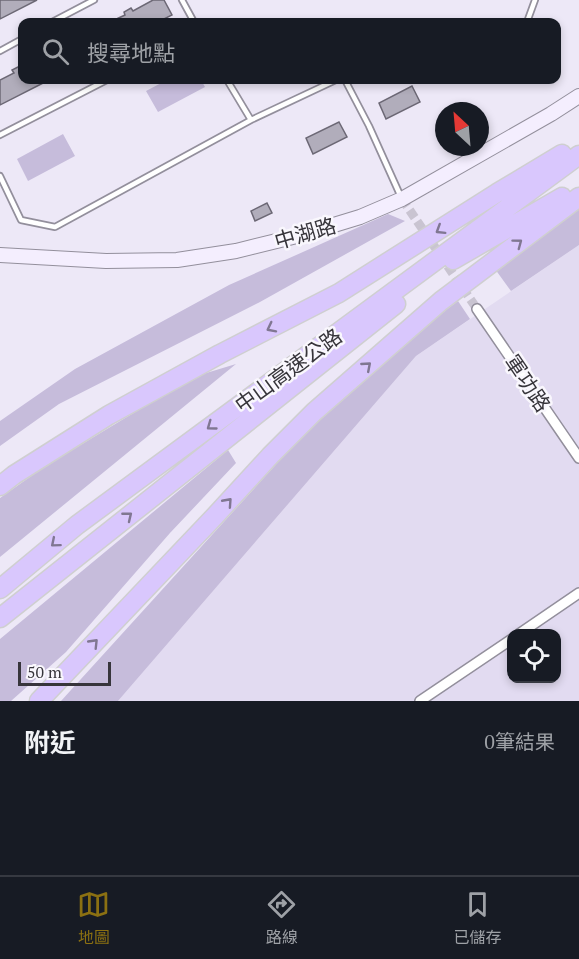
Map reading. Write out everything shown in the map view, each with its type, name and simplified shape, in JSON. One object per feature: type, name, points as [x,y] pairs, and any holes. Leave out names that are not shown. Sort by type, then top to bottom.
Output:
[{"type":"highway","points":[[0,486],[109,416],[220,354],[339,293],[579,144]]},
{"type":"highway","name":"中山高速公路","points":[[0,589],[77,525],[579,155]]},
{"type":"highway","name":"中山高速公路","points":[[0,618],[451,261],[579,188]]},
{"type":"highway","points":[[39,701],[314,412],[441,301],[579,197]]},
{"type":"street","name":"中湖路","points":[[0,255],[106,261],[177,260],[236,251],[301,235],[360,217],[402,200],[579,96]]},
{"type":"street","name":"軍功路","points":[[477,309],[579,458]]},
{"type":"street","points":[[525,629],[579,593]]},
{"type":"street","points":[[420,701],[507,642]]},
{"type":"lane","points":[[60,18],[94,0]]},
{"type":"lane","points":[[182,0],[192,18]]},
{"type":"lane","points":[[528,18],[535,0]]},
{"type":"lane","points":[[0,51],[18,41]]},
{"type":"lane","points":[[0,135],[99,84]]},
{"type":"lane","points":[[229,84],[251,120]]},
{"type":"lane","points":[[0,176],[21,220],[54,227],[251,120],[328,84]]},
{"type":"lane","points":[[347,84],[369,126],[402,200]]},
{"type":"shaded area","points":[[159,84],[203,84],[205,87],[158,112],[146,91]]},
{"type":"shaded area","points":[[63,134],[75,156],[28,181],[17,159]]},
{"type":"shaded area","points":[[579,205],[579,245],[511,291],[495,269]]},
{"type":"shaded area","points":[[388,214],[405,221],[260,302],[59,404],[0,446],[0,421],[75,369],[229,285]]},
{"type":"shaded area","points":[[579,245],[579,701],[118,701],[416,356]]},
{"type":"shaded area","points":[[458,301],[470,319],[416,356],[118,701],[61,701],[300,438],[419,330]]},
{"type":"shaded area","points":[[236,364],[0,557],[0,498],[44,467],[193,377]]},
{"type":"shaded area","points":[[228,450],[236,463],[170,533],[66,652],[11,701],[0,701],[0,639]]},
{"type":"building","points":[[0,0],[37,0],[0,19]]},
{"type":"building","points":[[153,0],[164,0],[172,15],[166,18],[119,18],[131,8],[133,11]]},
{"type":"building","points":[[18,67],[18,84],[41,84],[0,105],[0,80],[14,73],[12,70]]},
{"type":"building","points":[[412,86],[420,102],[386,119],[379,103]]},
{"type":"building","points":[[339,122],[347,137],[313,154],[306,138]]},
{"type":"building","points":[[267,203],[272,213],[255,221],[251,211]]},
{"type":"tunnel","points":[[402,199],[477,309]]}]
